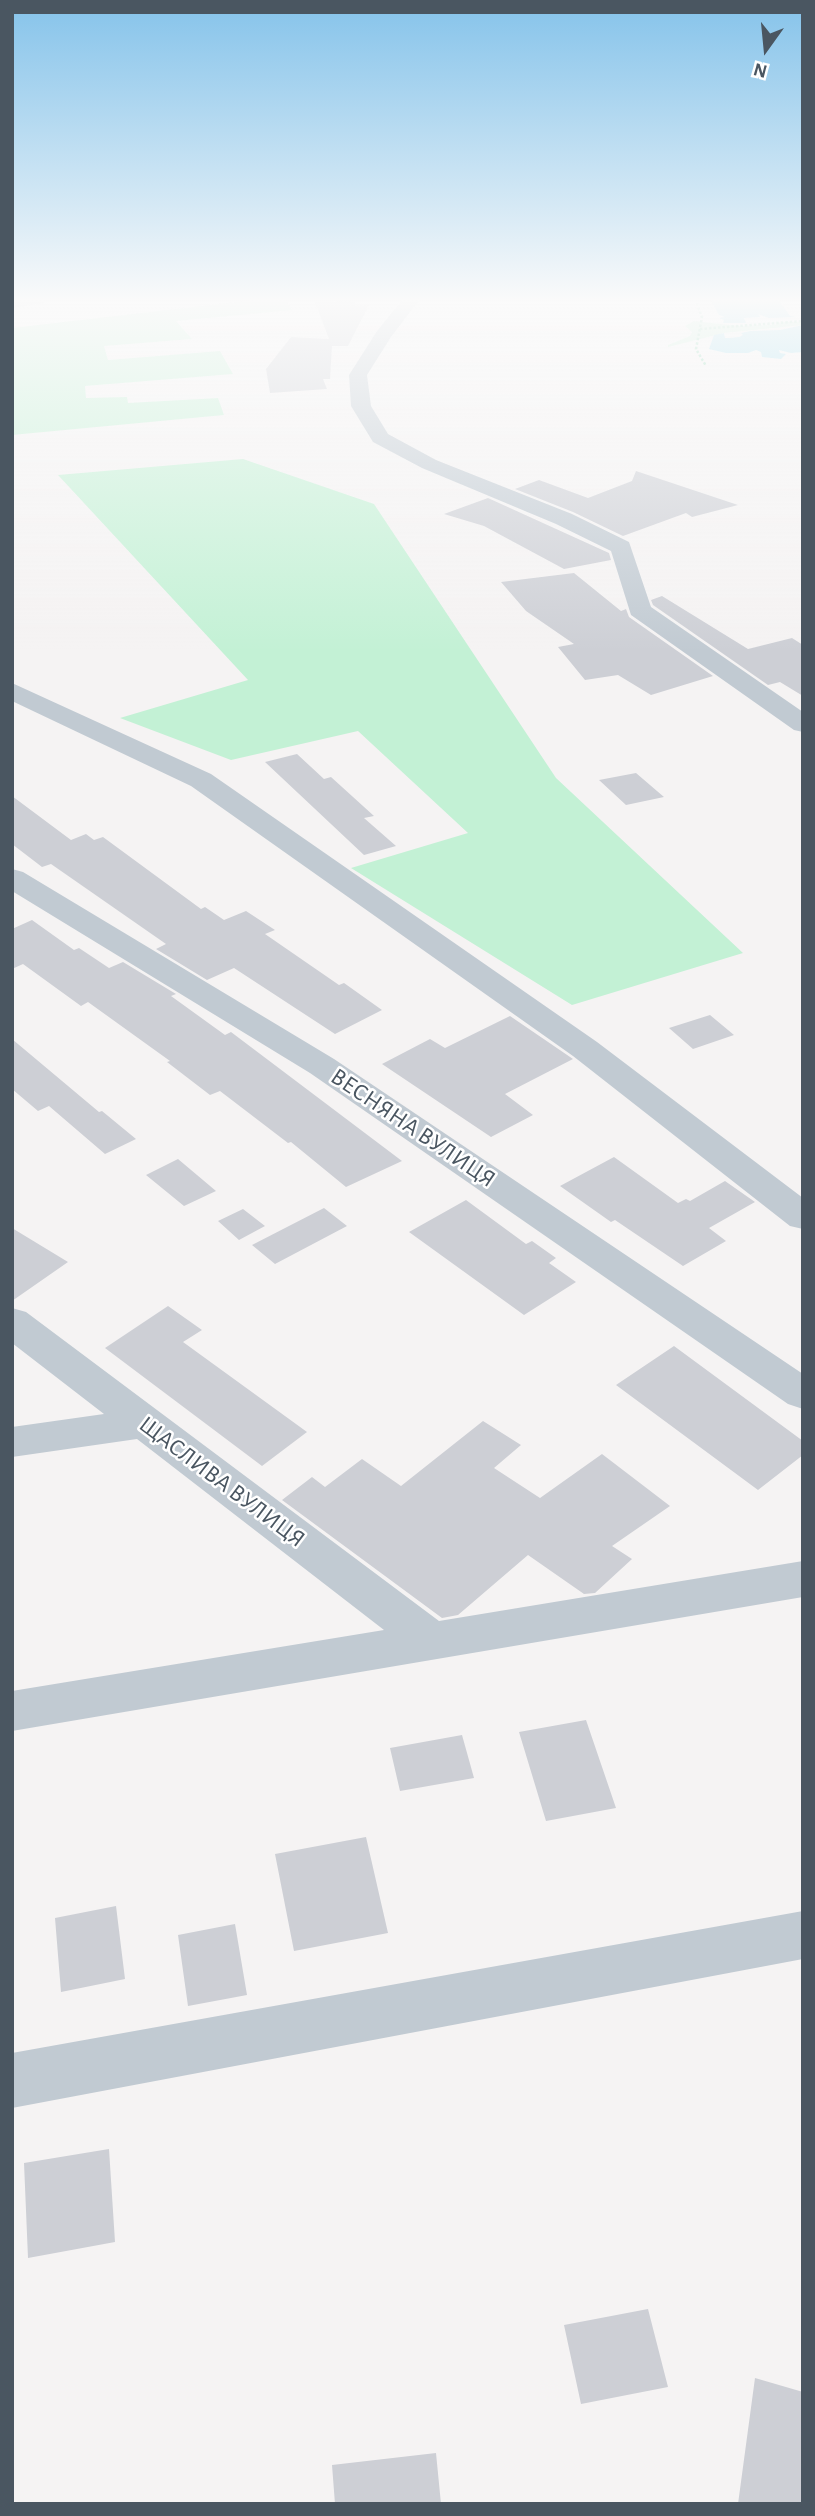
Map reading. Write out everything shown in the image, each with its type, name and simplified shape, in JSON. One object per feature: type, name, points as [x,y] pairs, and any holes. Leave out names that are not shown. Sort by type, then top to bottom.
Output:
[{"type":"street","points":[[367,416],[380,438],[429,464],[564,519],[621,547],[640,610],[803,724]]},
{"type":"street","points":[[12,691],[201,780],[585,1049],[803,1217]]},
{"type":"street","name":"ВЕСНЯНА ВУЛИЦЯ","points":[[12,878],[322,1066],[803,1394]]},
{"type":"street","name":"ЩАСЛИВА ВУЛИЦЯ","points":[[12,1322],[432,1641]]},
{"type":"street","points":[[12,1441],[144,1423]]},
{"type":"street","points":[[12,1711],[803,1579]]},
{"type":"street","points":[[12,2081],[803,1935]]},
{"type":"green space","points":[[12,416],[209,416],[12,435]]},
{"type":"green space","points":[[243,459],[374,504],[556,778],[743,953],[572,1005],[351,868],[468,833],[358,731],[231,760],[120,718],[248,680],[58,475]]},
{"type":"building","points":[[636,471],[738,505],[692,517],[686,513],[623,536],[515,489],[539,480],[588,498],[632,481]]},
{"type":"building","points":[[488,498],[609,553],[611,560],[564,569],[484,526],[444,514]]},
{"type":"building","points":[[574,573],[621,611],[626,609],[629,617],[713,676],[651,695],[618,675],[585,680],[558,647],[574,644],[526,611],[501,582]]},
{"type":"building","points":[[662,596],[748,649],[792,638],[803,645],[803,696],[780,682],[768,685],[653,605],[651,600]]},
{"type":"building","points":[[297,754],[324,779],[331,777],[374,816],[364,818],[396,846],[364,855],[265,762]]},
{"type":"building","points":[[636,773],[664,797],[626,805],[599,780]]},
{"type":"building","points":[[12,796],[71,840],[86,834],[94,840],[103,837],[201,909],[205,907],[224,920],[246,911],[275,930],[265,934],[339,985],[344,983],[382,1010],[335,1034],[234,968],[207,980],[156,949],[166,944],[51,864],[42,867],[12,844]]},
{"type":"building","points":[[32,920],[74,950],[79,948],[109,968],[123,962],[176,994],[171,996],[225,1035],[231,1032],[402,1161],[346,1187],[291,1142],[288,1143],[220,1091],[210,1095],[167,1062],[170,1061],[88,1002],[81,1006],[23,964],[12,969],[12,929]]},
{"type":"building","points":[[710,1015],[734,1035],[693,1049],[669,1028]]},
{"type":"building","points":[[510,1016],[573,1059],[505,1094],[533,1115],[491,1137],[382,1064],[430,1039],[445,1048]]},
{"type":"building","points":[[12,1039],[99,1112],[102,1111],[136,1139],[105,1154],[49,1106],[38,1111],[12,1089]]},
{"type":"building","points":[[614,1157],[678,1203],[686,1199],[690,1201],[725,1181],[755,1202],[709,1228],[726,1241],[683,1266],[615,1220],[611,1222],[560,1186]]},
{"type":"building","points":[[178,1159],[216,1191],[184,1206],[146,1175]]},
{"type":"building","points":[[466,1200],[526,1244],[532,1241],[556,1258],[549,1263],[576,1282],[524,1315],[409,1232]]},
{"type":"building","points":[[324,1208],[347,1226],[275,1264],[252,1245]]},
{"type":"building","points":[[243,1209],[265,1226],[239,1240],[218,1221]]},
{"type":"building","points":[[12,1228],[68,1262],[12,1301]]},
{"type":"building","points":[[168,1306],[202,1330],[183,1342],[307,1432],[262,1466],[105,1348]]},
{"type":"building","points":[[674,1346],[803,1441],[803,1455],[758,1490],[616,1385]]},
{"type":"building","points":[[483,1421],[521,1445],[494,1468],[540,1498],[602,1454],[670,1506],[612,1546],[632,1559],[595,1593],[584,1594],[528,1555],[458,1615],[442,1618],[282,1500],[312,1477],[325,1487],[362,1459],[401,1486]]},
{"type":"building","points":[[586,1720],[616,1808],[546,1821],[519,1732]]},
{"type":"building","points":[[462,1735],[474,1778],[400,1791],[390,1748]]},
{"type":"building","points":[[366,1837],[388,1933],[294,1951],[275,1854]]},
{"type":"building","points":[[116,1906],[125,1979],[61,1992],[55,1918]]},
{"type":"building","points":[[235,1924],[247,1995],[188,2006],[178,1935]]},
{"type":"building","points":[[109,2149],[115,2242],[28,2258],[24,2163]]},
{"type":"building","points":[[648,2309],[668,2387],[581,2404],[564,2325]]},
{"type":"building","points":[[755,2378],[803,2392],[803,2504],[738,2504]]},
{"type":"building","points":[[436,2453],[441,2504],[335,2504],[332,2465]]}]
